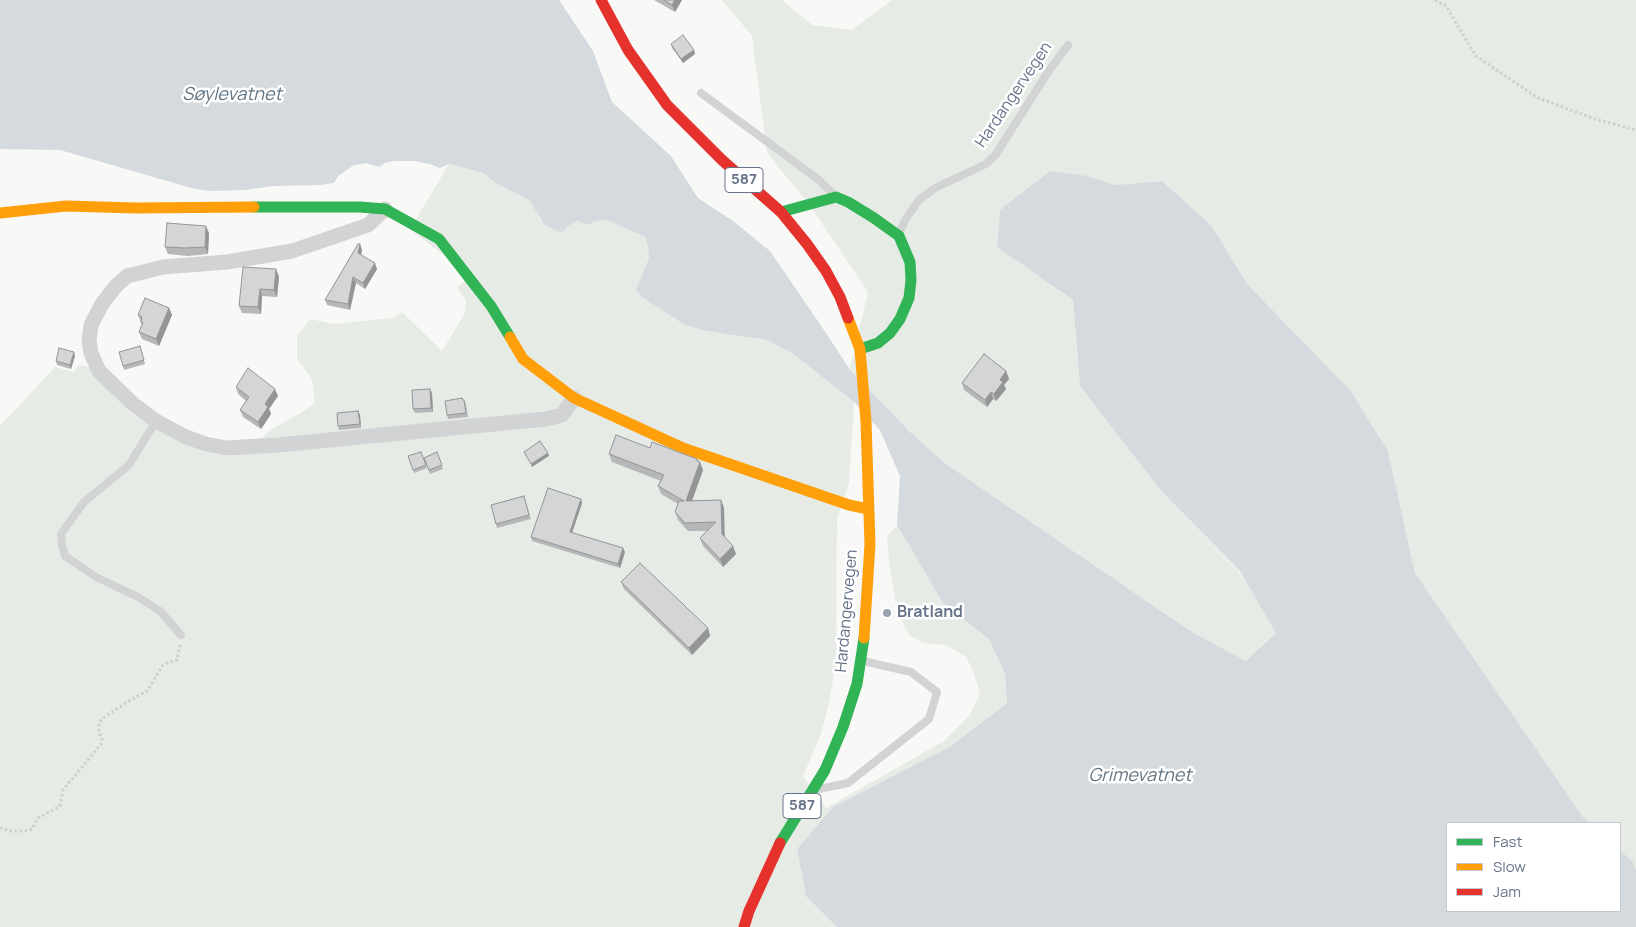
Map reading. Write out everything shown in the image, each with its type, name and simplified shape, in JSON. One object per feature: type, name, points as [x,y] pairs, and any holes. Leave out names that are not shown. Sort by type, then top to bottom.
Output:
[{"type":"street","name":"587","points":[[602,0],[628,50],[667,105],[722,160],[781,212],[826,271],[840,297],[860,349]]},
{"type":"street","points":[[781,212],[836,197],[874,218],[898,236],[910,262],[909,298],[900,319],[890,333],[878,343],[860,349]]},
{"type":"street","points":[[0,213],[66,206],[136,208],[360,207],[385,209],[439,239],[491,306],[523,359],[574,398],[683,448],[849,505],[868,509]]},
{"type":"street","points":[[385,209],[368,224],[292,251],[227,262],[153,269],[127,276],[116,286],[102,304],[91,325],[90,353],[99,371],[133,404],[156,421],[186,437],[226,448],[278,445],[546,419],[562,415],[574,398]]},
{"type":"street","name":"Hardangervegen","points":[[744,927],[775,852],[825,770],[843,727],[857,684],[864,636],[870,544],[866,422],[860,349]]},
{"type":"lane","name":"Hardangervegen","points":[[898,236],[905,220],[919,200],[935,188],[986,164],[996,154],[1048,72],[1068,45]]},
{"type":"lane","points":[[701,93],[819,180],[836,197]]},
{"type":"lane","points":[[156,421],[129,465],[84,502],[61,534],[62,546],[66,556],[96,576],[138,597],[160,611],[181,635]]},
{"type":"lane","points":[[812,790],[848,783],[929,719],[937,692],[911,672],[861,660]]},
{"type":"path","points":[[1435,0],[1446,6],[1476,56],[1538,98],[1595,119],[1636,130]]},
{"type":"path","points":[[0,828],[11,831],[32,829],[38,818],[60,806],[63,790],[102,744],[99,723],[127,702],[147,691],[163,666],[177,660],[181,635]]},
{"type":"shaded area","points":[[722,0],[782,0],[812,25],[852,30],[892,0],[1636,0],[1636,870],[1633,862],[1621,851],[1621,822],[1589,822],[1583,817],[1415,573],[1388,451],[1350,390],[1248,285],[1211,225],[1162,181],[1115,185],[1087,176],[1000,210],[997,247],[1073,300],[1080,386],[1161,491],[1238,570],[1277,633],[1246,661],[1192,632],[946,464],[910,432],[850,370],[868,292],[808,203],[767,153],[752,36]]},
{"type":"shaded area","points":[[449,164],[483,173],[497,184],[529,200],[540,219],[564,231],[568,226],[577,221],[588,225],[595,221],[607,220],[645,237],[649,258],[636,290],[643,298],[685,325],[706,331],[767,340],[792,353],[854,402],[849,483],[837,519],[836,660],[830,699],[821,734],[803,776],[826,808],[944,741],[970,715],[980,694],[974,673],[966,657],[946,645],[923,643],[909,635],[897,611],[887,537],[897,525],[943,603],[989,639],[1005,674],[1007,703],[951,746],[833,807],[797,849],[804,885],[837,927],[0,927],[0,426],[55,367],[73,372],[79,365],[90,367],[109,391],[133,415],[184,444],[210,453],[226,456],[246,452],[272,429],[315,403],[312,379],[297,359],[297,336],[310,319],[334,324],[393,318],[402,312],[442,351],[465,313],[466,301],[457,287],[466,280],[455,264],[410,229]]},
{"type":"water","name":"Grimevatnet","points":[[0,0],[559,0],[593,51],[612,102],[671,156],[698,198],[733,221],[770,251],[850,370],[910,432],[946,464],[1192,632],[1246,661],[1276,633],[1239,570],[1161,491],[1080,386],[1073,300],[997,247],[1000,210],[1050,171],[1087,176],[1115,185],[1162,181],[1211,225],[1248,285],[1350,390],[1388,451],[1415,573],[1583,817],[1589,822],[1446,822],[1446,912],[1621,912],[1621,851],[1633,862],[1636,870],[1636,927],[837,927],[806,896],[797,849],[833,807],[951,746],[1007,703],[1005,674],[989,639],[943,603],[897,525],[900,476],[880,430],[854,402],[792,353],[767,340],[706,331],[685,325],[643,298],[636,290],[649,258],[645,237],[607,220],[595,221],[588,225],[577,221],[560,232],[545,225],[529,200],[497,184],[483,173],[449,164],[440,168],[415,161],[394,161],[379,167],[366,163],[354,165],[338,176],[334,183],[212,191],[195,189],[60,150],[0,149]]},
{"type":"building","points":[[664,0],[675,0],[672,5]]},
{"type":"building","points":[[683,35],[694,50],[681,59],[671,44]]},
{"type":"building","points":[[167,223],[206,226],[205,247],[165,247]]},
{"type":"building","points":[[358,244],[360,244],[358,253],[375,263],[363,283],[353,277],[348,304],[325,300]]},
{"type":"building","points":[[243,267],[276,269],[274,290],[260,289],[258,307],[239,306]]},
{"type":"building","points":[[145,298],[169,308],[156,339],[139,332],[143,322],[141,322],[142,317],[138,315]]},
{"type":"building","points":[[140,346],[144,360],[123,366],[119,352]]},
{"type":"building","points":[[59,348],[74,352],[70,365],[56,361]]},
{"type":"building","points":[[984,354],[1006,371],[1000,380],[1003,382],[994,394],[991,392],[985,400],[962,383]]},
{"type":"building","points":[[248,368],[275,389],[265,404],[268,407],[258,422],[240,410],[249,397],[236,387]]},
{"type":"building","points":[[430,389],[431,408],[413,409],[412,390]]},
{"type":"building","points":[[462,398],[466,413],[447,415],[445,401]]},
{"type":"building","points":[[358,411],[360,424],[338,426],[337,413]]},
{"type":"building","points":[[616,435],[650,448],[652,442],[697,459],[700,462],[686,501],[721,500],[722,534],[733,546],[720,559],[700,538],[716,522],[685,523],[675,512],[679,501],[684,501],[658,486],[664,475],[609,454]]},
{"type":"building","points":[[540,441],[548,453],[531,464],[524,452]]},
{"type":"building","points":[[421,452],[426,465],[413,470],[408,456]]},
{"type":"building","points":[[437,452],[442,465],[429,470],[424,458]]},
{"type":"building","points":[[548,488],[581,499],[570,532],[623,548],[618,564],[531,537]]},
{"type":"building","points":[[524,496],[529,515],[496,524],[491,505]]},
{"type":"building","points":[[640,563],[708,628],[689,648],[621,582]]},
{"type":"traffic: fast","points":[[781,212],[836,197],[874,218],[899,236],[910,262],[909,298],[900,319],[890,333],[878,343],[860,349]]},
{"type":"traffic: fast","points":[[254,207],[360,207],[385,209],[439,239],[491,306],[510,337]]},
{"type":"traffic: fast","points":[[780,843],[825,770],[843,727],[857,684],[864,638]]},
{"type":"traffic: slow","points":[[0,213],[66,206],[136,208],[254,207]]},
{"type":"traffic: slow","points":[[848,318],[860,349],[866,422],[870,544],[864,638]]},
{"type":"traffic: slow","points":[[510,337],[523,359],[574,398],[683,448],[849,505],[868,509]]},
{"type":"traffic: jam","points":[[601,0],[628,50],[667,105],[722,160],[781,212],[807,244],[826,271],[840,297],[848,318]]},
{"type":"traffic: jam","points":[[744,927],[749,911],[780,843]]},
{"type":"place","name":"Bratland","points":[[887,613]]},
{"type":"water label","name":"Søylevatnet","points":[[232,95]]}]
